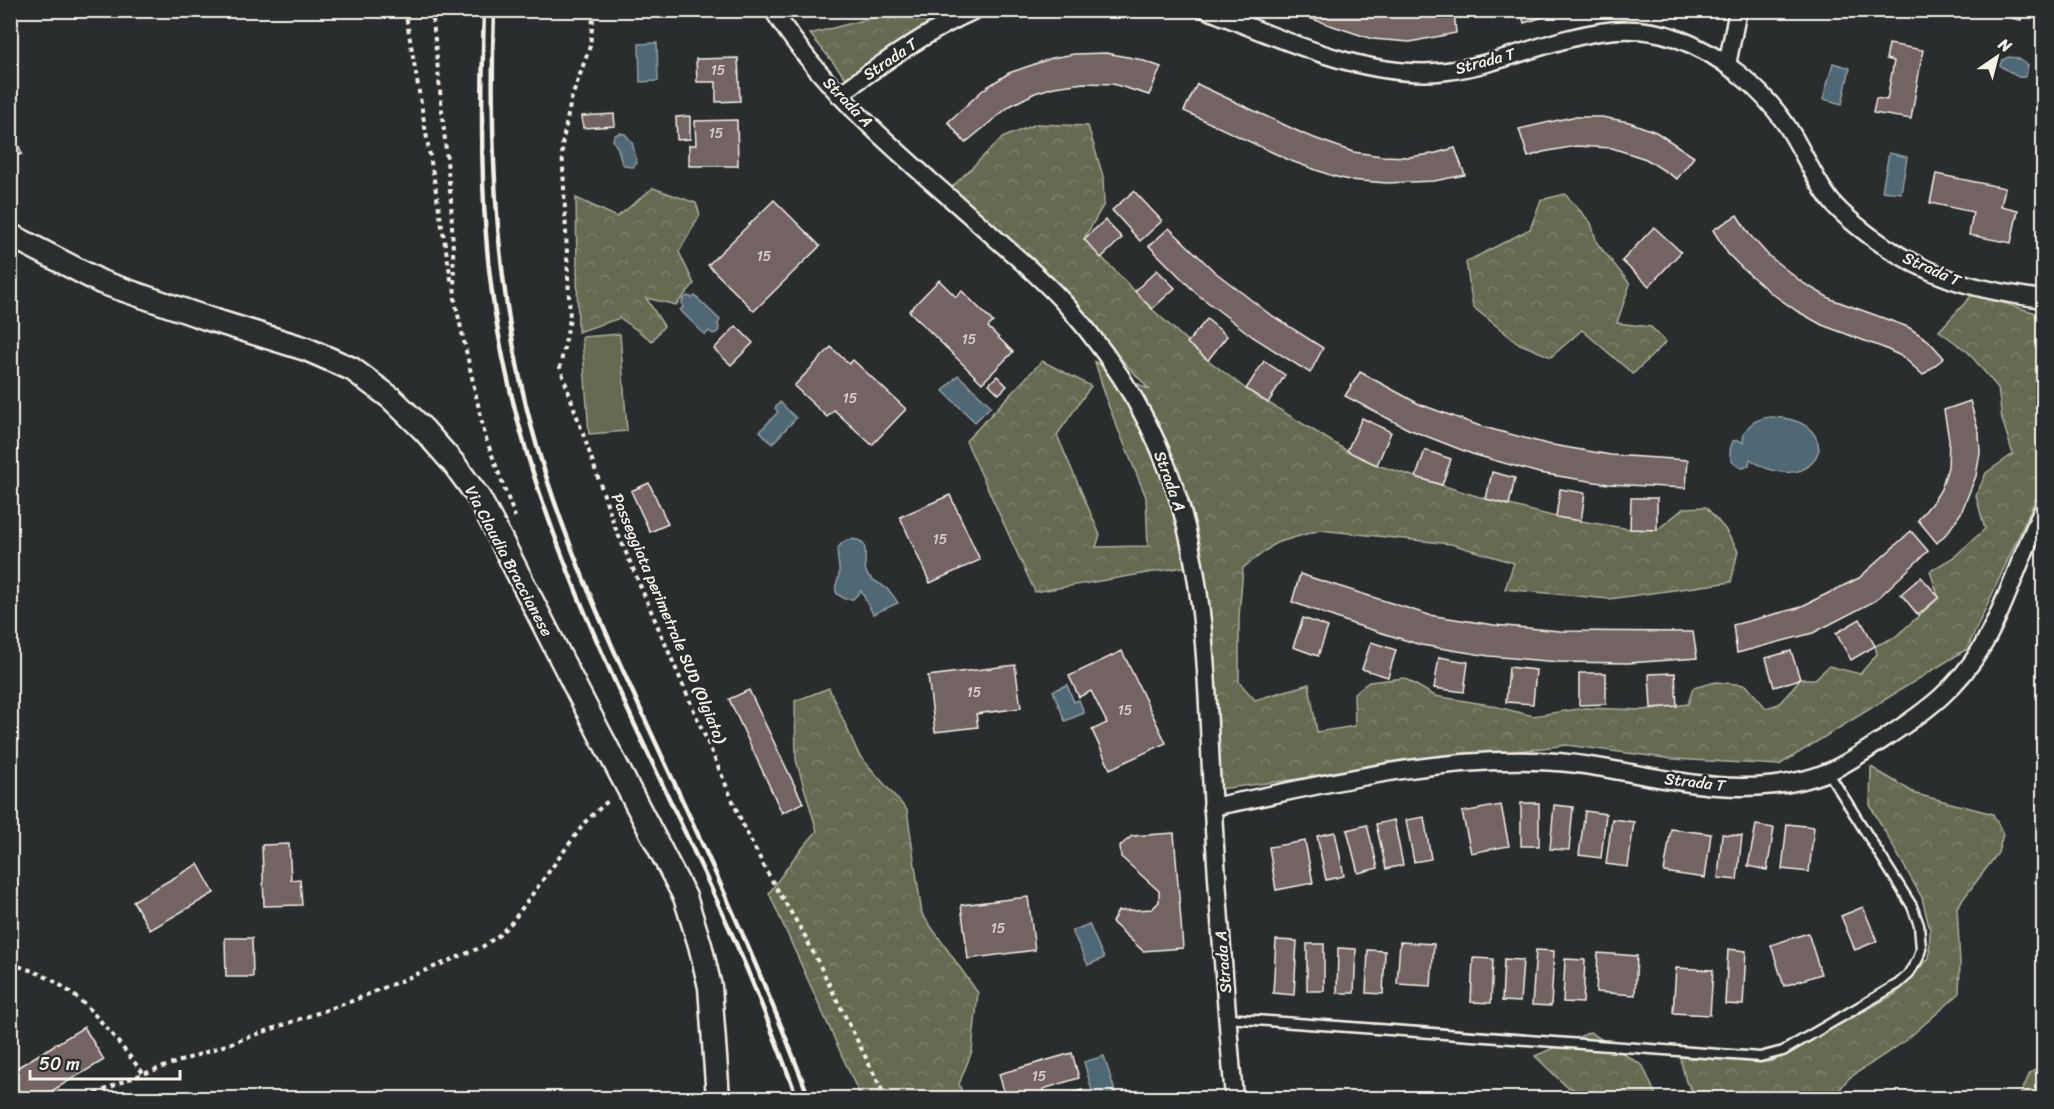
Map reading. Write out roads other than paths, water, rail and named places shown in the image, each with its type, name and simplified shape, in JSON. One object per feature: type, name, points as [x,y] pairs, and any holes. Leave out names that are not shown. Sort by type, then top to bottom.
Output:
[{"type":"main road","name":"Via Claudia Braccianese","points":[[10,235],[101,282],[306,349],[352,369],[391,398],[454,464],[479,498],[685,897],[710,987],[718,1098]]},
{"type":"street","name":"Strada A","points":[[773,10],[811,63],[839,95],[1058,296],[1111,363],[1145,419],[1171,478],[1193,560],[1203,636],[1212,807],[1234,1098]]},
{"type":"street","name":"Strada T","points":[[839,95],[885,60],[975,10]]},
{"type":"street","name":"Strada T","points":[[1207,10],[1324,54],[1398,71],[1445,72],[1468,68],[1570,37],[1613,30],[1657,33],[1675,38],[1710,54],[1727,65],[1776,110],[1832,201],[1848,219],[1865,232],[1907,260],[1948,279],[1987,291],[2043,299]]},
{"type":"street","points":[[1727,65],[1738,10]]},
{"type":"street","name":"Strada T","points":[[1212,807],[1377,775],[1470,763],[1539,761],[1695,784],[1730,786],[1781,783],[1828,772],[1864,752],[1929,709],[1959,680],[1983,646],[2043,508]]},
{"type":"lane","points":[[1227,1018],[1760,1057],[1783,1051],[1898,984],[1914,967],[1921,949],[1919,925],[1912,906],[1828,772]]},
{"type":"water","points":[[657,43],[658,81],[640,82],[639,44]]},
{"type":"water","points":[[2009,57],[2017,58],[2028,65],[2026,76],[2017,76],[2000,65],[2002,60]]},
{"type":"water","points":[[1833,63],[1850,68],[1842,104],[1823,99]]},
{"type":"water","points":[[619,133],[625,134],[632,142],[637,163],[633,167],[622,162],[613,140],[614,136]]},
{"type":"water","points":[[1889,153],[1907,157],[1901,193],[1882,191]]},
{"type":"water","points":[[688,296],[692,298],[695,296],[720,320],[718,332],[713,334],[709,331],[705,335],[680,310],[683,307],[684,298]]},
{"type":"water","points":[[958,375],[991,406],[975,422],[943,391]]},
{"type":"water","points":[[780,402],[796,418],[772,444],[760,431],[778,412],[775,408]]},
{"type":"water","points":[[1772,417],[1796,421],[1814,434],[1819,449],[1808,466],[1799,471],[1779,472],[1750,459],[1749,465],[1744,468],[1733,462],[1730,454],[1733,441],[1739,440],[1743,443],[1745,432],[1752,424]]},
{"type":"water","points":[[847,540],[861,542],[865,551],[867,574],[888,590],[898,603],[873,614],[861,591],[853,599],[845,599],[837,594],[839,570],[837,555],[839,547]]},
{"type":"water","points":[[1067,685],[1074,702],[1079,700],[1084,713],[1065,721],[1053,691]]},
{"type":"water","points":[[2037,852],[2043,852],[2043,883],[2035,883]]},
{"type":"water","points":[[1089,924],[1104,958],[1088,965],[1072,931]]},
{"type":"water","points":[[1104,1056],[1117,1098],[1094,1098],[1084,1062]]},
{"type":"railway","points":[[484,10],[482,151],[488,262],[500,344],[526,450],[545,510],[591,627],[732,935],[797,1098]]},
{"type":"railway","points":[[494,10],[493,122],[498,232],[513,342],[538,450],[565,531],[596,610],[741,930],[809,1098]]}]
